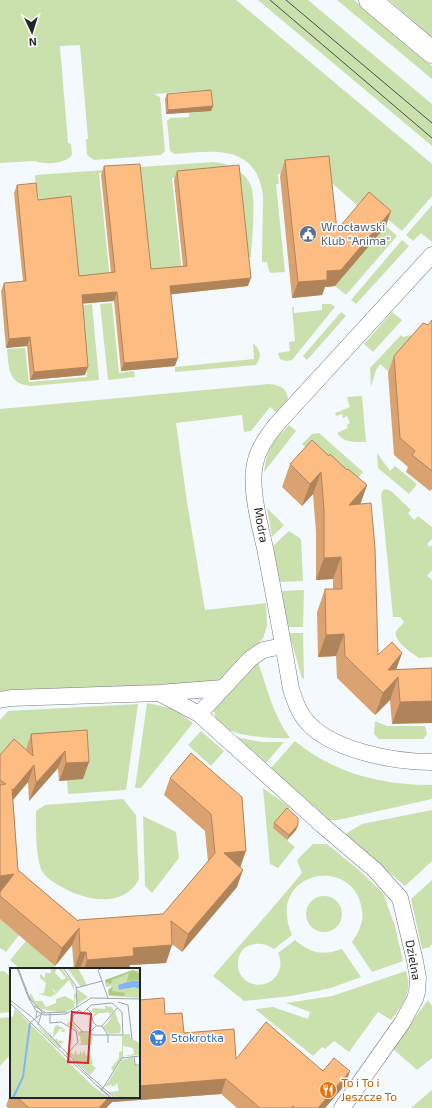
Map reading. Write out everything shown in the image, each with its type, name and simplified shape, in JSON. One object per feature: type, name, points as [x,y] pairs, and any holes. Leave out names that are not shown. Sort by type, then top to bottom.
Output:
[{"type":"street","points":[[370,0],[432,52]]},
{"type":"street","name":"Modra","points":[[432,255],[276,425],[264,440],[257,456],[254,471],[254,489],[283,646],[291,689],[298,708],[308,724],[325,736],[352,748],[387,759],[432,762]]},
{"type":"street","points":[[199,714],[250,659],[263,650],[283,646]]},
{"type":"street","points":[[0,700],[11,698],[158,693],[223,688]]},
{"type":"street","name":"Dzielna","points":[[158,693],[199,714],[321,824],[375,870],[400,898],[415,961],[418,978],[417,992],[415,999],[402,1022],[342,1108]]},
{"type":"green space","points":[[0,0],[236,0],[432,164],[432,196],[402,231],[363,199],[357,205],[326,178],[325,170],[278,174],[279,184],[276,184],[285,272],[271,273],[267,262],[262,262],[263,196],[259,179],[252,167],[242,159],[231,154],[204,152],[175,154],[170,151],[167,121],[170,118],[189,117],[189,113],[212,110],[211,95],[208,90],[154,94],[160,97],[165,151],[161,155],[94,160],[87,155],[86,139],[88,139],[80,45],[60,46],[68,143],[71,144],[72,155],[65,160],[55,163],[35,161],[0,163]]},
{"type":"green space","points":[[258,0],[308,0],[432,104],[432,146]]},
{"type":"green space","points":[[337,0],[354,0],[432,66],[432,79]]},
{"type":"green space","points":[[389,0],[432,0],[432,37]]},
{"type":"green space","points":[[214,162],[225,164],[236,169],[245,176],[251,186],[253,201],[253,231],[251,257],[246,258],[239,172],[172,178],[182,273],[149,276],[140,167]]},
{"type":"green space","points":[[132,168],[132,170],[99,173],[110,280],[78,283],[39,206],[35,175]]},
{"type":"green space","points":[[432,205],[432,242],[421,233],[413,241],[406,235]]},
{"type":"green space","points":[[386,226],[397,236],[346,295],[335,286]]},
{"type":"green space","points":[[402,240],[409,246],[356,304],[351,300]]},
{"type":"green space","points":[[112,303],[119,373],[134,371],[135,377],[108,380],[100,304]]},
{"type":"green space","points":[[92,304],[99,380],[31,386],[23,385],[14,379],[9,369],[7,349],[25,348],[29,382],[87,377],[80,306]]},
{"type":"green space","points":[[322,304],[331,304],[335,307],[292,360],[286,361],[280,359],[278,353],[290,351],[289,342],[295,341],[292,307],[294,307],[294,313],[322,310]]},
{"type":"green space","points":[[341,312],[346,316],[307,360],[303,356]]},
{"type":"green space","points":[[392,312],[402,320],[373,352],[364,344]]},
{"type":"green space","points":[[416,334],[389,372],[380,364],[376,370],[371,387],[370,368],[401,335],[403,337]]},
{"type":"green space","points":[[253,343],[258,348],[260,353],[256,365],[175,372],[175,367],[254,359]]},
{"type":"green space","points":[[269,384],[282,388],[286,392],[288,399],[277,413],[270,407],[251,431],[244,432],[242,415],[176,423],[187,502],[205,610],[266,603],[267,626],[263,638],[223,679],[211,684],[0,692],[0,409]]},
{"type":"green space","points":[[362,396],[366,442],[353,442],[343,439],[337,433],[348,428],[347,425],[350,423],[347,416],[343,418],[342,414],[336,416],[335,413],[350,407],[347,397]]},
{"type":"green space","points":[[289,425],[296,431],[264,472],[269,451],[279,436]]},
{"type":"green space","points":[[319,433],[363,472],[351,486],[302,444],[312,434]]},
{"type":"green space","points":[[377,453],[390,471],[395,466],[417,484],[409,494],[378,468]]},
{"type":"green space","points":[[386,489],[391,491],[411,510],[408,513],[414,520],[418,516],[432,527],[432,539],[427,544],[430,547],[432,545],[432,570],[427,576],[432,580],[432,657],[419,658],[397,639],[396,632],[404,622],[400,617],[393,617],[381,494],[383,490]]},
{"type":"green space","points":[[267,508],[284,525],[272,537]]},
{"type":"green space","points":[[289,531],[301,539],[303,581],[280,582],[273,546]]},
{"type":"green space","points":[[304,590],[303,627],[288,627],[281,591]]},
{"type":"green space","points":[[289,633],[303,633],[304,679],[302,678]]},
{"type":"green space","points":[[258,662],[275,711],[290,738],[250,736],[229,730],[221,726],[216,720],[213,708]]},
{"type":"green space","points":[[147,703],[174,709],[193,723],[141,788],[135,788]]},
{"type":"green space","points":[[138,704],[126,790],[68,794],[67,780],[83,779],[80,747],[0,765],[0,720],[8,711]]},
{"type":"green space","points":[[375,721],[387,726],[425,726],[427,734],[423,739],[379,739],[374,734]]},
{"type":"green space","points":[[201,731],[224,751],[211,766],[188,745]]},
{"type":"green space","points":[[235,737],[262,742],[284,742],[266,763]]},
{"type":"green space","points":[[295,741],[326,762],[360,775],[395,783],[432,785],[432,799],[338,820],[329,820],[271,768]]},
{"type":"green space","points":[[263,788],[290,807],[273,828],[295,847],[278,868],[270,864]]},
{"type":"green space","points":[[123,799],[136,815],[139,879],[132,889],[123,895],[113,898],[90,898],[68,890],[54,883],[48,878],[41,869],[39,862],[36,835],[36,811],[45,805]]},
{"type":"green space","points":[[432,810],[432,861],[405,886],[345,834],[362,824]]},
{"type":"green space","points":[[143,816],[176,832],[179,858],[152,893],[145,886]]},
{"type":"green space","points":[[313,844],[327,844],[360,871],[383,893],[395,926],[403,961],[372,972],[352,942],[357,934],[362,920],[361,905],[354,889],[342,880],[327,876],[312,878],[299,885],[290,897],[287,914],[292,935],[274,949],[263,944],[252,944],[247,946],[240,955],[238,961],[239,970],[242,977],[248,982],[255,984],[270,982],[276,976],[280,968],[278,953],[295,940],[306,948],[317,952],[323,953],[342,949],[361,977],[331,988],[291,996],[244,1001],[213,976],[302,873],[297,860]]},
{"type":"green space","points":[[432,880],[432,944],[430,947],[422,949],[411,899]]},
{"type":"green space","points":[[328,896],[337,901],[341,907],[341,921],[337,927],[328,932],[320,932],[311,927],[307,921],[306,910],[311,901],[317,897]]},
{"type":"green space","points":[[0,919],[19,935],[6,952],[0,948]]},
{"type":"green space","points":[[26,941],[55,966],[54,968],[19,968],[10,960]]},
{"type":"green space","points":[[0,971],[4,971],[10,976],[10,1012],[0,1013]]},
{"type":"green space","points":[[406,971],[408,986],[406,998],[399,1009],[391,1020],[378,1012],[349,1052],[334,1041],[325,1049],[322,1047],[313,1056],[255,1009],[273,1007],[308,1019],[310,1012],[286,1003],[332,996]]},
{"type":"green space","points":[[428,1000],[432,1006],[432,1058],[417,1070],[392,1048]]},
{"type":"green space","points":[[10,1017],[10,1055],[0,1066],[0,1018]]},
{"type":"green space","points":[[432,1090],[432,1108],[411,1108]]},
{"type":"building","points":[[211,90],[213,106],[168,110],[167,94]]},
{"type":"building","name":"Wrocławski Klub \"Anima\"","points":[[329,156],[337,230],[369,192],[391,211],[341,270],[327,271],[327,280],[298,282],[285,160]]},
{"type":"building","points":[[140,164],[151,269],[187,266],[177,171],[239,165],[251,278],[170,286],[178,358],[124,363],[117,292],[82,295],[88,367],[34,372],[30,337],[9,339],[4,283],[26,281],[17,185],[36,183],[38,200],[71,196],[79,276],[115,272],[104,166]]},
{"type":"building","points":[[432,320],[432,471],[412,455],[415,451],[400,438],[394,356],[423,323],[428,325]]},
{"type":"building","points":[[312,440],[329,456],[330,454],[347,470],[348,469],[367,485],[349,505],[371,503],[375,548],[378,655],[392,642],[402,653],[388,670],[432,668],[432,701],[400,702],[398,677],[383,693],[345,656],[344,634],[326,635],[325,589],[342,589],[341,557],[324,558],[324,510],[321,472],[310,484],[290,464]]},
{"type":"building","points":[[87,730],[89,762],[66,763],[65,751],[36,783],[34,765],[13,790],[12,789],[18,870],[78,921],[163,914],[215,853],[211,814],[170,778],[191,753],[242,797],[246,851],[224,853],[243,870],[188,934],[171,921],[172,945],[133,948],[134,956],[87,960],[86,952],[80,952],[79,928],[62,948],[0,896],[0,892],[14,874],[0,876],[0,785],[6,784],[0,780],[0,755],[14,739],[33,756],[31,734]]},
{"type":"building","points":[[287,808],[298,818],[298,825],[289,835],[274,823]]},
{"type":"building","points":[[164,998],[165,1014],[182,1013],[184,1033],[234,1029],[236,1059],[266,1022],[323,1071],[334,1058],[350,1071],[318,1108],[295,1108],[293,1106],[291,1108],[260,1108],[226,1079],[140,1086],[140,1000]]},
{"type":"building","points":[[18,1098],[108,1098],[99,1108],[29,1108]]},
{"type":"tram line","points":[[270,0],[432,138]]},
{"type":"tram line","points":[[286,0],[432,123]]},
{"type":"place","name":"Wrocławski Klub \"Anima\"","points":[[308,234]]},
{"type":"place","name":"Stokrotka","points":[[158,1038]]},
{"type":"place","name":"To i To i Jeszcze To","points":[[328,1090]]}]
